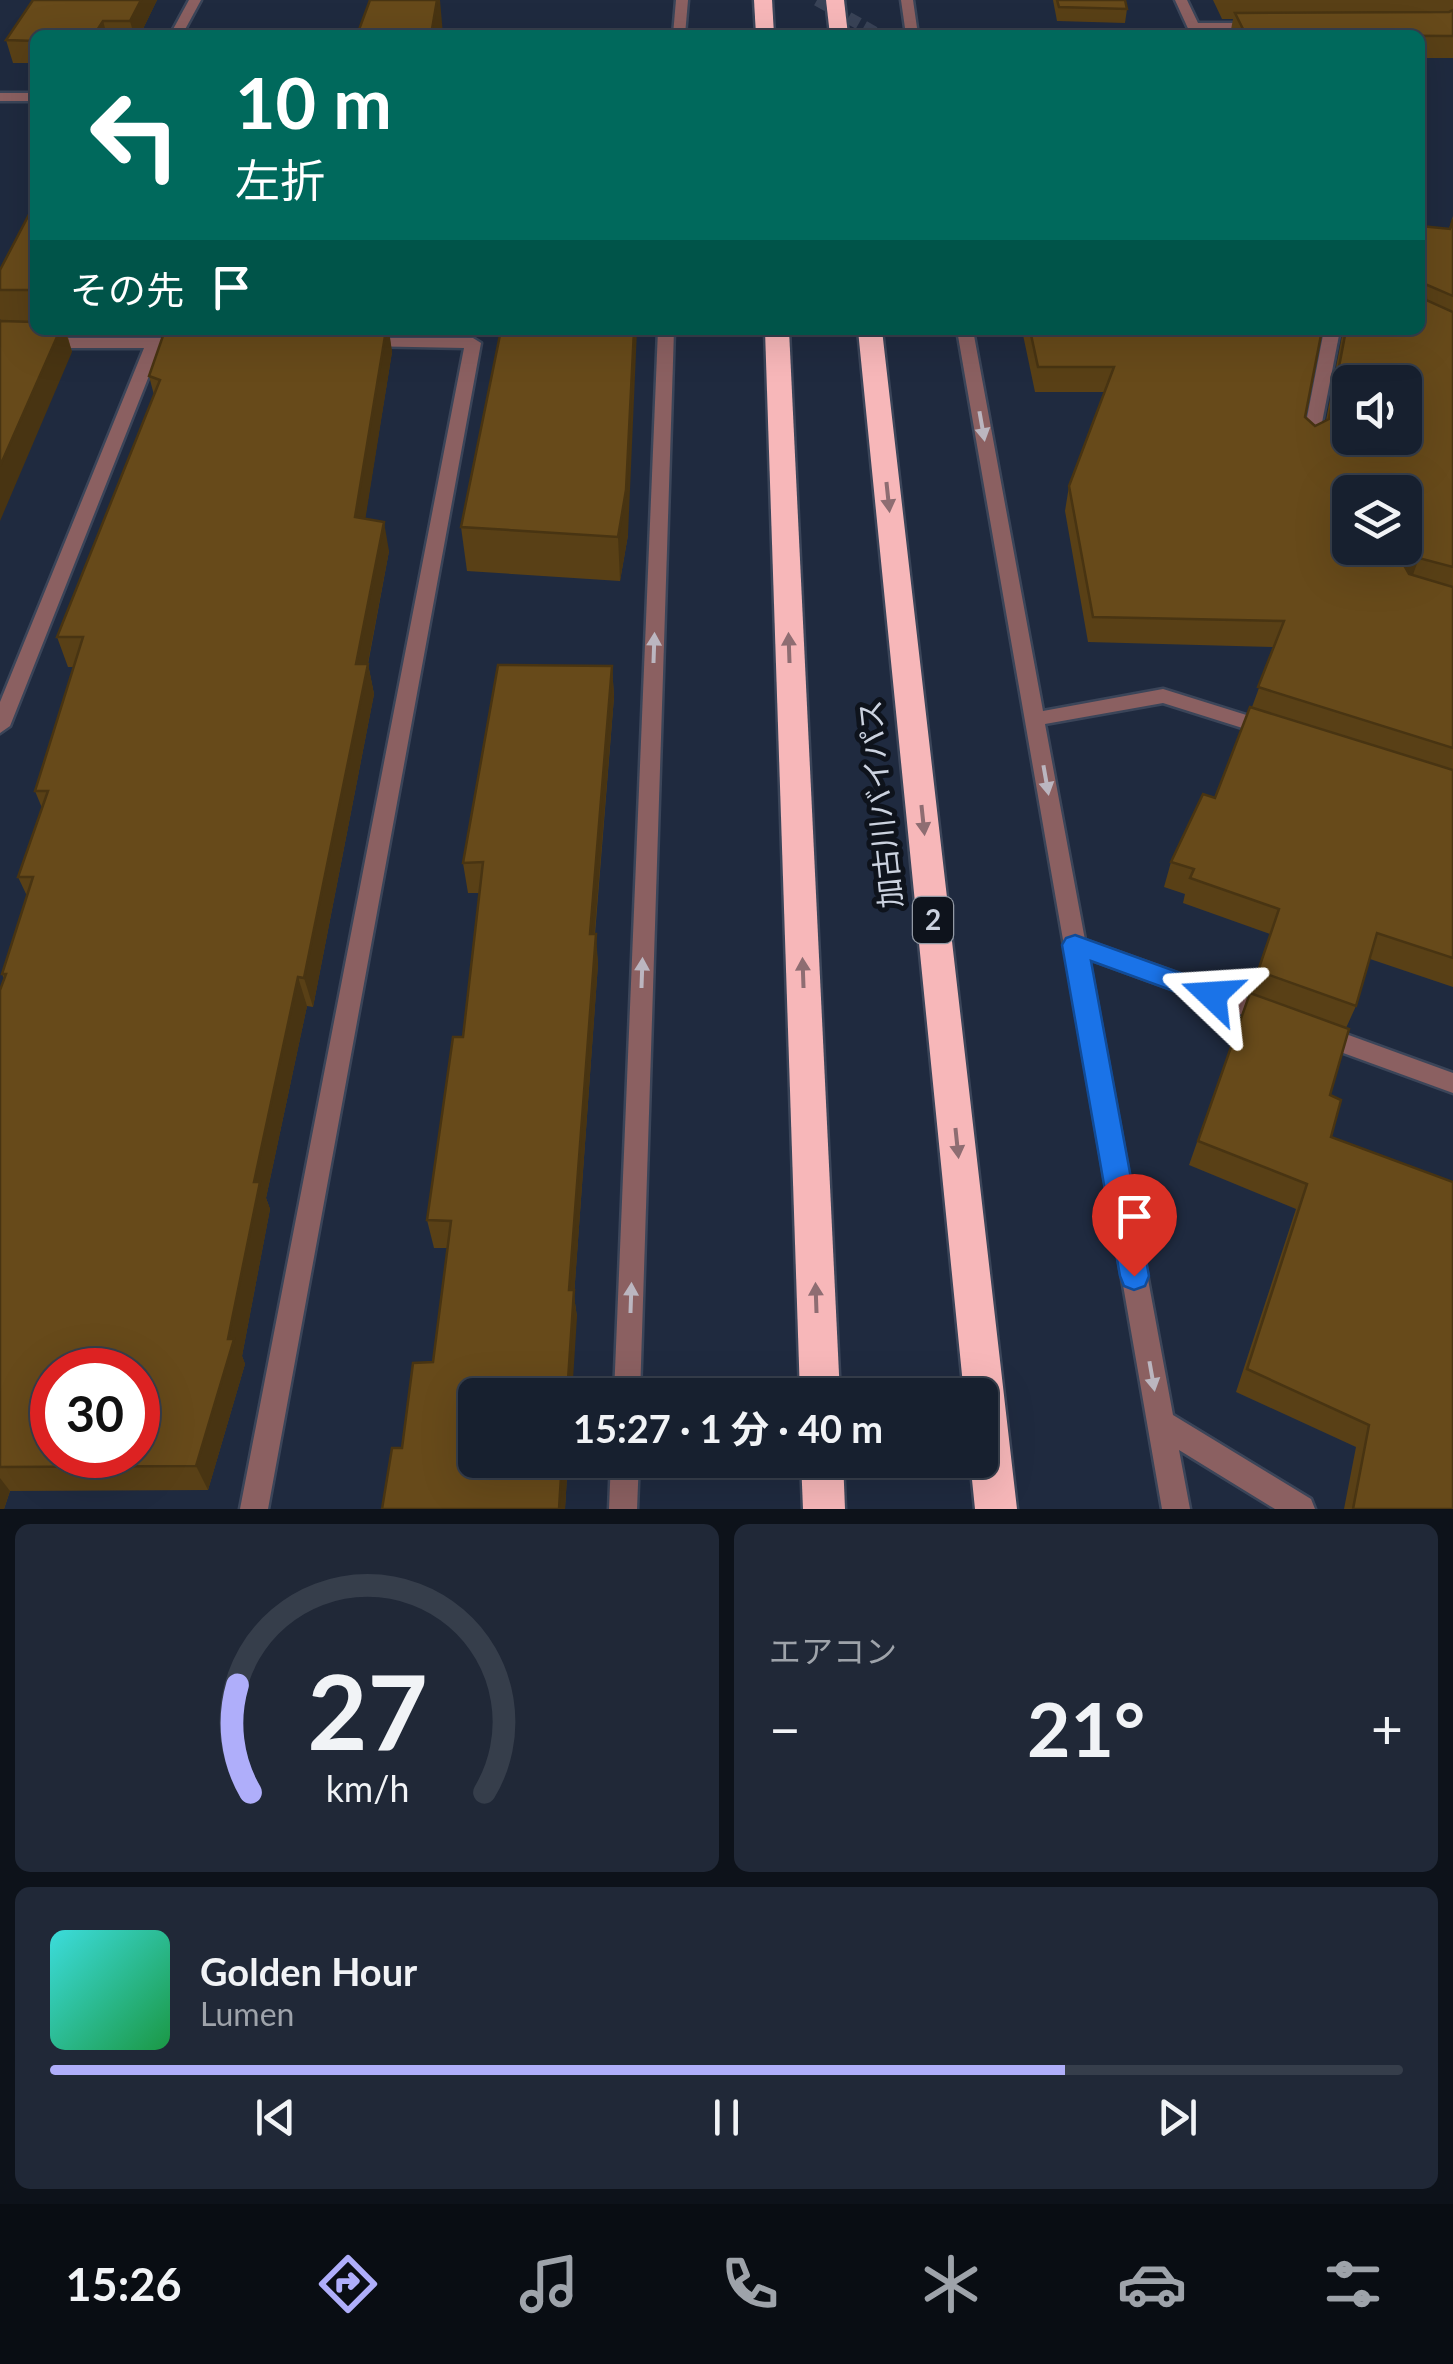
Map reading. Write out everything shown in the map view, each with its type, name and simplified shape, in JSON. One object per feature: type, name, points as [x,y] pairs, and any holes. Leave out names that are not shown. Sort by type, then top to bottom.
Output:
[{"type":"highway","points":[[763,0],[765,30]]},
{"type":"highway","points":[[835,0],[838,30]]},
{"type":"highway","points":[[776,335],[819,1378]]},
{"type":"highway","name":"加古川バイパス","points":[[871,335],[996,1509]]},
{"type":"highway","points":[[823,1478],[824,1509]]},
{"type":"street","points":[[179,30],[195,0]]},
{"type":"street","points":[[679,30],[682,0]]},
{"type":"street","points":[[907,0],[911,30]]},
{"type":"street","points":[[1181,0],[1195,30]]},
{"type":"street","points":[[1214,30],[1270,27]]},
{"type":"street","points":[[0,96],[30,97]]},
{"type":"street","points":[[628,1378],[666,335]]},
{"type":"street","points":[[966,335],[1176,1509]]},
{"type":"street","points":[[1310,443],[1331,335]]},
{"type":"street","points":[[0,342],[214,343]]},
{"type":"street","points":[[0,726],[154,343]]},
{"type":"street","points":[[254,1509],[473,343],[354,343]]},
{"type":"street","points":[[1035,719],[1163,696],[1290,736]]},
{"type":"street","points":[[1075,945],[1453,1083]]},
{"type":"street","points":[[1161,1423],[1301,1509]]},
{"type":"street","points":[[623,1509],[624,1478]]},
{"type":"building","points":[[33,0],[141,0],[130,21],[103,21],[97,30],[30,30],[30,41],[6,40]]},
{"type":"building","points":[[370,0],[437,0],[432,30],[359,30]]},
{"type":"building","points":[[1057,0],[1125,0],[1127,9],[1059,7]]},
{"type":"building","points":[[1453,10],[1453,36],[1425,36],[1425,30],[1244,30],[1235,13]]},
{"type":"building","points":[[30,213],[30,290],[0,290],[0,270]]},
{"type":"building","points":[[1453,219],[1453,296],[1425,284],[1425,226],[1450,229]]},
{"type":"building","points":[[1425,284],[1426,300],[1453,312],[1453,567],[1422,559],[1422,475],[1332,475],[1332,565],[1408,565],[1405,567],[1409,574],[1453,587],[1453,748],[1258,687],[1284,621],[1093,617],[1069,486],[1114,367],[1038,367],[1031,335],[1321,335],[1305,417],[1315,426],[1329,419],[1332,403],[1332,455],[1422,455],[1422,365],[1339,365],[1345,335],[1425,335]]},
{"type":"building","points":[[0,321],[30,322],[30,335],[58,335],[0,466]]},
{"type":"building","points":[[163,335],[385,335],[355,517],[384,522],[356,664],[368,664],[304,978],[298,977],[254,1182],[260,1182],[228,1339],[234,1339],[196,1466],[160,1466],[160,1348],[30,1348],[30,1467],[0,1467],[0,990],[33,877],[18,877],[48,791],[35,791],[83,637],[57,637],[160,380],[149,376]]},
{"type":"building","points":[[500,335],[634,335],[626,490],[618,537],[461,527]]},
{"type":"building","points":[[498,665],[612,666],[590,934],[596,934],[569,1290],[574,1290],[568,1378],[458,1378],[458,1478],[561,1478],[559,1509],[382,1509],[392,1448],[402,1448],[413,1363],[433,1362],[451,1221],[427,1220],[453,1037],[463,1037],[483,862],[463,863]]},
{"type":"building","points":[[1250,707],[1453,770],[1453,958],[1377,933],[1356,1006],[1258,971],[1279,909],[1190,878],[1194,869],[1171,862],[1203,794],[1215,798]]},
{"type":"building","points":[[1250,993],[1349,1029],[1330,1095],[1341,1100],[1331,1137],[1453,1182],[1453,1509],[1353,1509],[1369,1425],[1247,1369],[1307,1184],[1198,1141]]},
{"type":"tunnel","points":[[817,0],[870,30]]},
{"type":"route","points":[[1134,1276],[1075,945],[1212,995]]}]
